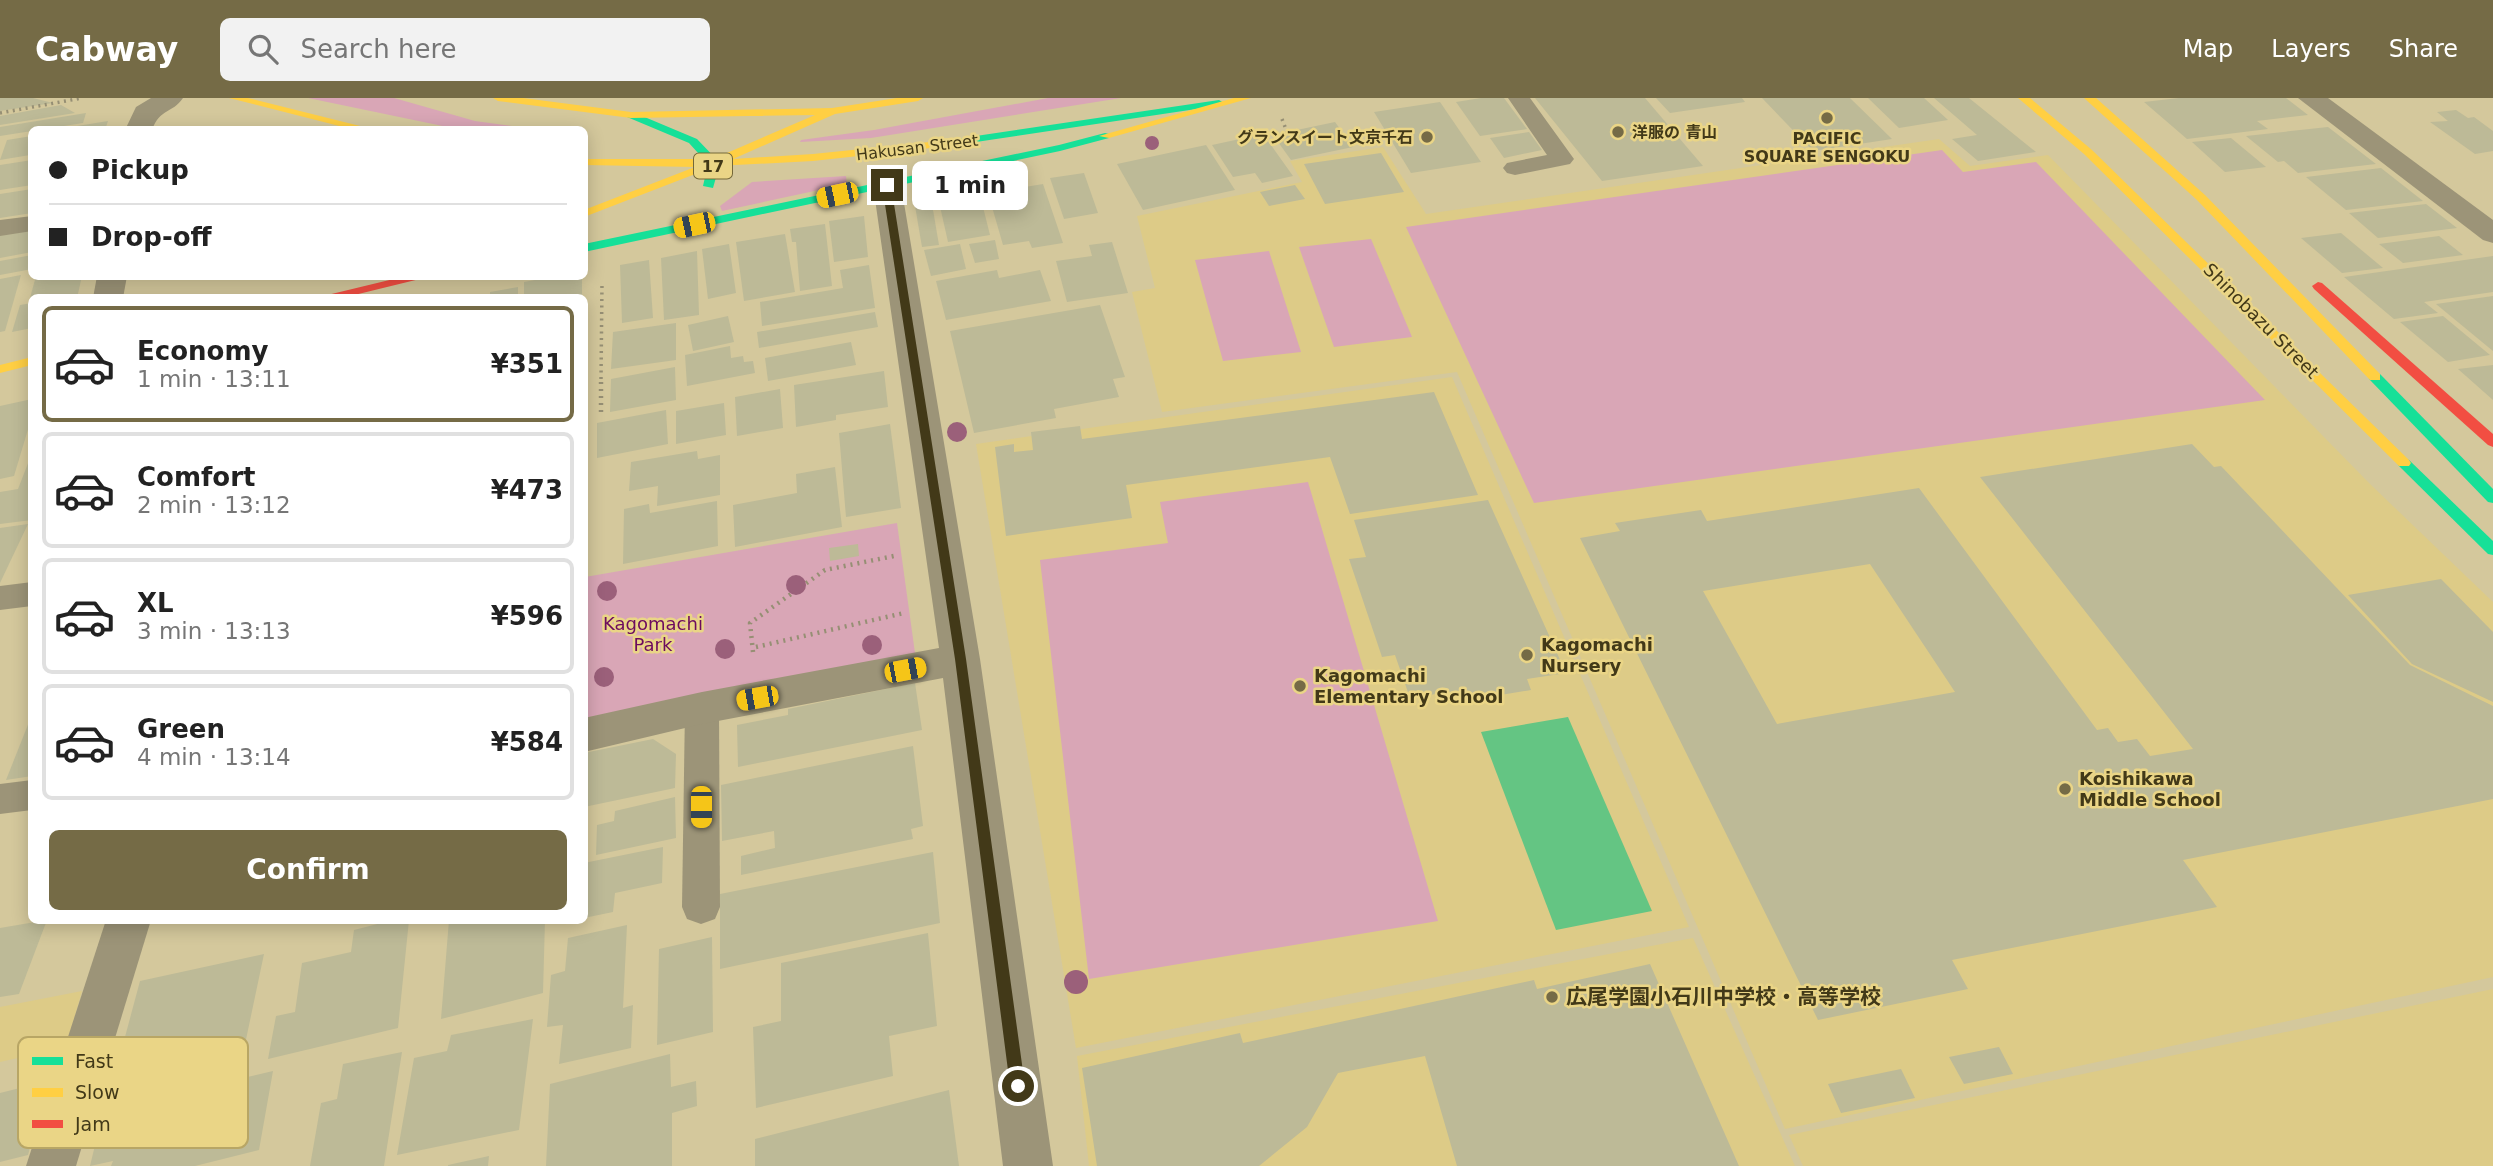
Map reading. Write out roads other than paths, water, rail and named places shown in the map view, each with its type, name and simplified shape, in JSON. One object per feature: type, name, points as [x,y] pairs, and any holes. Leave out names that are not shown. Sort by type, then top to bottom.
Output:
[{"type":"main road","points":[[234,98],[353,126]]},
{"type":"main road","name":"17","points":[[588,212],[714,163],[832,111],[880,101],[918,98]]},
{"type":"main road","name":"Hakusan Street","points":[[588,162],[714,163],[807,160],[918,149],[1246,98]]},
{"type":"main road","name":"Shinobazu Street","points":[[2023,98],[2088,152],[2493,550]]},
{"type":"main road","points":[[2089,98],[2134,133],[2175,172],[2493,498]]},
{"type":"main road","points":[[504,99],[632,115],[832,111]]},
{"type":"main road","name":"17","points":[[588,247],[1059,148],[1228,101]]},
{"type":"main road","name":"17","points":[[632,115],[693,141],[714,163]]},
{"type":"main road","name":"17","points":[[649,234],[693,207],[710,184],[714,163]]},
{"type":"main road","points":[[2175,172],[2203,189],[2267,240]]},
{"type":"main road","points":[[2308,277],[2493,442]]},
{"type":"main road","points":[[336,294],[379,280]]},
{"type":"main road","points":[[340,294],[407,280]]},
{"type":"main road","points":[[0,369],[28,362]]},
{"type":"street","points":[[140,126],[145,113],[170,98]]},
{"type":"street","points":[[2311,98],[2493,234]]},
{"type":"street","points":[[887,185],[960,659],[1028,1166]]},
{"type":"street","points":[[588,734],[702,708],[960,659]]},
{"type":"street","points":[[92,1037],[128,924]]},
{"type":"street","points":[[51,1166],[57,1148]]},
{"type":"lane","points":[[1515,168],[1562,159],[1519,98]]},
{"type":"lane","points":[[0,228],[28,223]]},
{"type":"lane","points":[[0,598],[28,594]]},
{"type":"lane","points":[[701,907],[702,708]]},
{"type":"lane","points":[[0,799],[28,796]]},
{"type":"place","name":"PACIFIC SQUARE SENGOKU","points":[[1827,118]]},
{"type":"place","name":"洋服の 青山","points":[[1618,132]]},
{"type":"place","name":"グランスイート文京千石","points":[[1427,137]]},
{"type":"place","name":"Kagomachi Nursery","points":[[1527,655]]},
{"type":"place","name":"Kagomachi Elementary School","points":[[1300,686]]},
{"type":"place","name":"Koishikawa Middle School","points":[[2065,789]]},
{"type":"place","name":"広尾学園小石川中学校・高等学校","points":[[1552,997]]},
{"type":"park label","name":"Kagomachi Park","points":[[653,634]]}]
